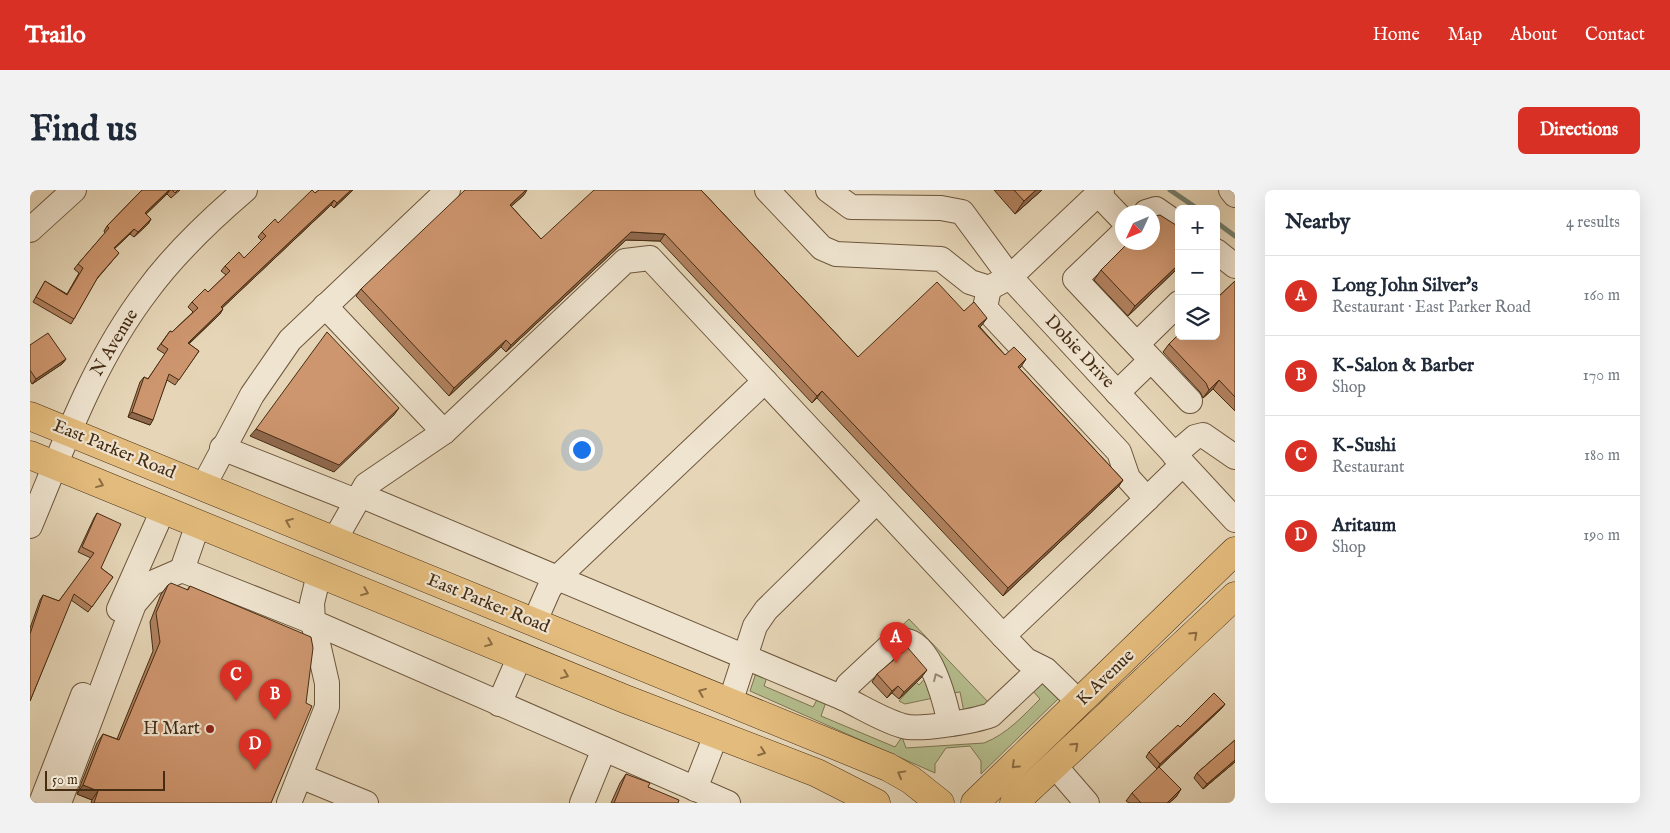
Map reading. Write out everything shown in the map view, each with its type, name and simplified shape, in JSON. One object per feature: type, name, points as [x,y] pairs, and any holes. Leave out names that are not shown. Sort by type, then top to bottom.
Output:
[{"type":"main road","name":"East Parker Road","points":[[30,416],[888,767],[911,780],[940,803]]},
{"type":"main road","name":"East Parker Road","points":[[30,455],[520,656],[716,735],[817,773],[876,803]]},
{"type":"main road","points":[[319,574],[334,541]]},
{"type":"main road","name":"K Avenue","points":[[975,803],[1235,551]]},
{"type":"main road","name":"K Avenue","points":[[1022,800],[1054,765],[1235,596]]},
{"type":"main road","points":[[520,656],[534,623]]},
{"type":"main road","points":[[716,735],[730,703]]},
{"type":"street","points":[[30,230],[74,190]]},
{"type":"street","points":[[203,487],[222,448],[252,395],[290,340],[448,190]]},
{"type":"street","points":[[767,190],[822,248],[836,254],[941,259],[970,282],[988,288],[1010,277],[1100,192],[1115,211]]},
{"type":"street","name":"Dobie Drive","points":[[828,190],[851,207],[941,208],[962,212],[1010,277],[1178,460],[1231,508]]},
{"type":"street","points":[[1231,190],[1235,195]]},
{"type":"street","name":"N Avenue","points":[[30,526],[68,431],[111,345],[147,290],[236,193]]},
{"type":"street","points":[[1160,212],[1175,222]]},
{"type":"street","points":[[1115,241],[1075,279],[1190,401]]},
{"type":"street","points":[[334,541],[366,485],[444,432],[625,261],[650,258],[1026,660],[1041,668],[1080,703]]},
{"type":"street","points":[[988,288],[985,308],[1119,452],[1128,478],[1146,499]]},
{"type":"street","points":[[324,306],[444,432]]},
{"type":"street","points":[[1118,393],[1175,309]]},
{"type":"street","points":[[534,623],[549,589],[557,578],[765,381]]},
{"type":"street","points":[[1003,636],[1146,499],[1195,437],[1203,435],[1235,457]]},
{"type":"street","points":[[222,448],[358,498],[557,578],[843,698],[904,727],[950,724],[981,719],[991,715],[1041,668]]},
{"type":"street","points":[[730,703],[747,657],[755,626],[766,610],[877,501]]},
{"type":"street","points":[[41,803],[110,631],[164,510]]},
{"type":"street","points":[[182,570],[198,524]]},
{"type":"street","points":[[59,803],[134,604],[152,583],[182,570],[312,622],[728,803]]},
{"type":"street","points":[[289,803],[324,718],[328,698],[327,683],[312,622],[312,603],[319,574]]},
{"type":"street","points":[[843,698],[848,685],[892,644],[899,640],[907,640],[914,644],[926,657],[934,672],[944,698],[950,724]]},
{"type":"street","points":[[498,704],[520,656]]},
{"type":"street","points":[[696,789],[716,735]]},
{"type":"street","points":[[582,803],[604,749]]},
{"type":"street","points":[[1054,765],[1087,803]]},
{"type":"street","points":[[300,776],[366,803]]},
{"type":"green space","points":[[909,619],[990,704],[964,712],[960,692],[952,693],[909,632],[852,672]]},
{"type":"green space","points":[[756,673],[768,674],[764,686],[813,707],[819,696],[826,702],[821,716],[895,747],[902,737],[906,748],[984,743],[1000,735],[1014,724],[1040,699],[1032,690],[1042,682],[1059,698],[981,774],[981,761],[970,746],[946,748],[935,764],[935,773],[750,691]]},
{"type":"green space","points":[[928,675],[938,697],[905,704],[899,701],[916,682],[919,685]]},
{"type":"building","points":[[142,190],[169,190],[145,213],[151,219],[138,232],[134,229],[114,248],[119,253],[98,277],[74,319],[36,297],[45,281],[67,295],[83,268],[78,264],[109,228],[107,226]]},
{"type":"building","points":[[312,190],[315,193],[319,190],[351,190],[337,203],[334,200],[221,307],[223,309],[188,343],[199,351],[179,380],[169,374],[153,420],[132,412],[144,377],[148,379],[168,349],[161,344],[170,331],[172,332],[198,308],[192,302],[205,289],[208,292],[230,271],[225,266],[239,252],[244,258],[266,236],[262,232],[275,219],[278,223]]},
{"type":"building","points":[[465,190],[526,190],[510,205],[541,239],[594,190],[701,190],[858,357],[937,282],[964,311],[974,302],[987,318],[978,326],[1005,355],[1014,347],[1026,359],[1018,367],[1123,480],[1008,588],[822,391],[817,396],[665,234],[631,232],[511,345],[506,340],[454,388],[361,289]]},
{"type":"building","points":[[1014,190],[1036,190],[1024,201]]},
{"type":"building","points":[[1160,215],[1175,224],[1175,268],[1135,306],[1101,270],[1121,250],[1160,250]]},
{"type":"building","points":[[1235,281],[1235,397],[1219,380],[1209,390],[1206,383],[1169,344],[1175,338],[1175,340],[1220,340],[1220,295]]},
{"type":"building","points":[[327,332],[399,408],[339,465],[256,429]]},
{"type":"building","points":[[48,333],[66,359],[36,379],[30,370],[30,345]]},
{"type":"building","points":[[97,513],[121,524],[101,568],[113,577],[92,607],[74,594],[30,701],[30,634],[43,595],[59,601],[94,553],[82,547]]},
{"type":"building","name":"H Mart","points":[[171,583],[188,590],[190,586],[311,637],[313,648],[306,703],[312,706],[271,803],[94,803],[98,791],[83,785],[103,734],[119,740],[160,642],[156,613],[168,585]]},
{"type":"building","points":[[908,648],[927,670],[904,692],[898,686],[892,691],[877,674]]},
{"type":"building","points":[[1214,693],[1225,704],[1160,764],[1149,752],[1178,725],[1180,727]]},
{"type":"building","points":[[1235,740],[1235,760],[1207,784],[1197,773]]},
{"type":"building","points":[[1159,767],[1181,789],[1167,803],[1141,803],[1132,793]]},
{"type":"building","points":[[626,774],[650,783],[648,787],[679,800],[678,803],[614,803]]},
{"type":"waterway","points":[[1170,190],[1192,205]]},
{"type":"waterway","points":[[1220,225],[1235,236]]},
{"type":"place","name":"Long John Silver's","points":[[896,663]]},
{"type":"place","name":"K-Sushi","points":[[236,701]]},
{"type":"place","name":"K-Salon & Barber","points":[[275,720]]},
{"type":"place","name":"H Mart","points":[[210,729]]},
{"type":"place","name":"Aritaum","points":[[255,770]]}]
